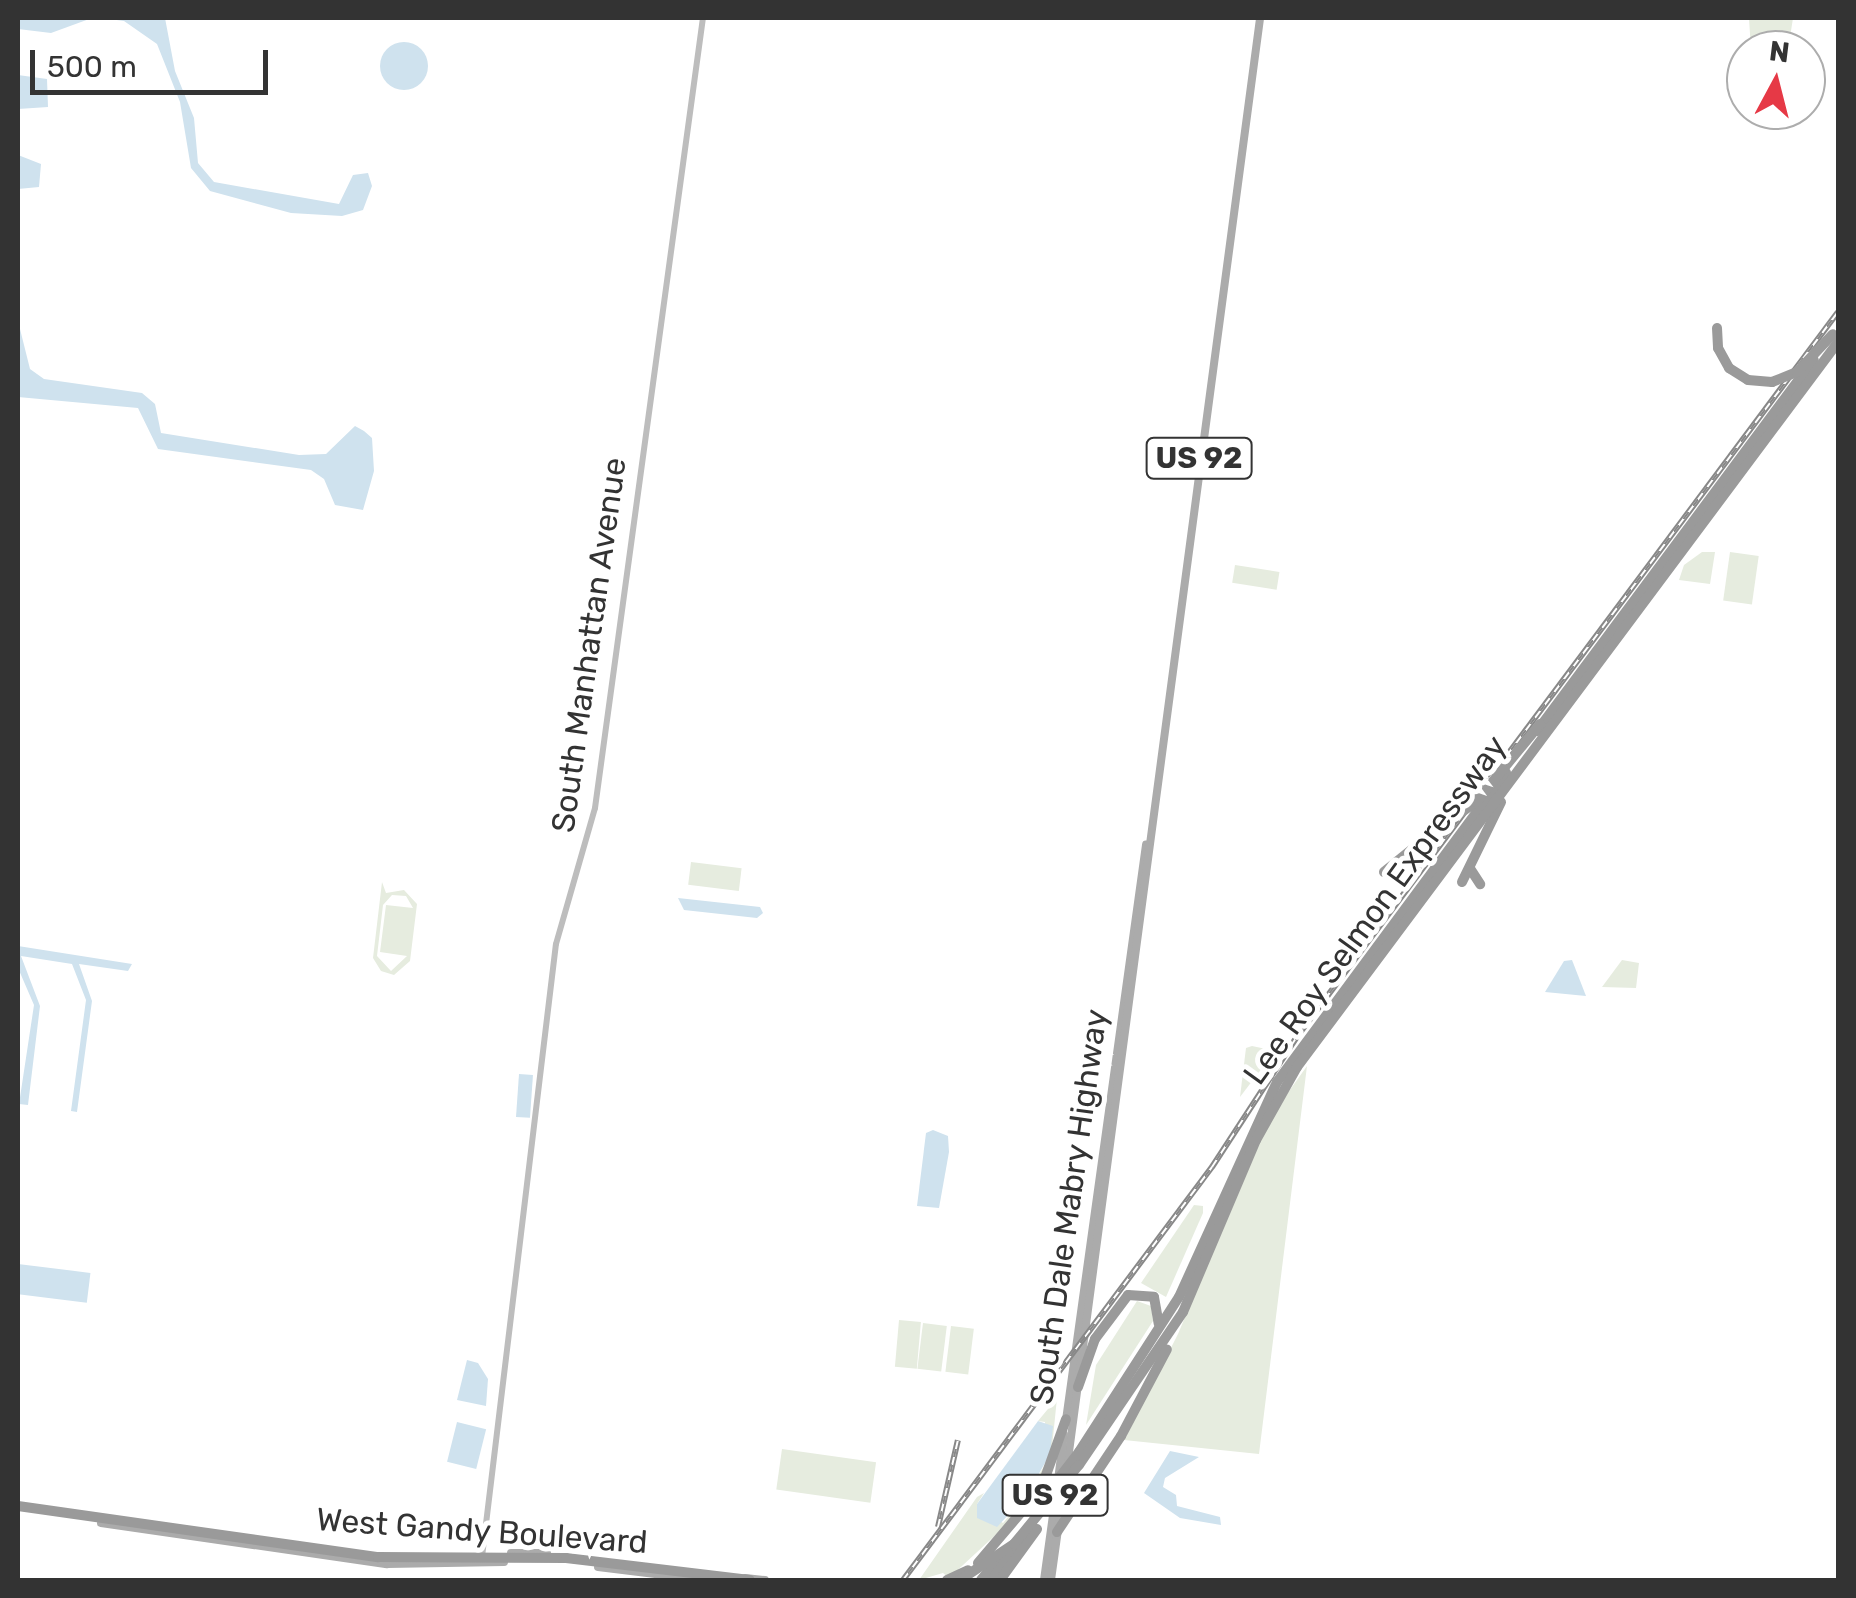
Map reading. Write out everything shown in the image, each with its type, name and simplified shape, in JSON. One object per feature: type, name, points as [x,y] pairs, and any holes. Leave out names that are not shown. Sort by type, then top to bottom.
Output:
[{"type":"highway","points":[[1720,332],[1736,374],[1772,382],[1797,372],[1836,334]]},
{"type":"highway","name":"Lee Roy Selmon Expressway","points":[[1178,1309],[1249,1134],[1300,1049],[1442,866],[1836,334]]},
{"type":"highway","name":"Lee Roy Selmon Expressway","points":[[1544,724],[1776,426],[1836,334]]},
{"type":"highway","points":[[1384,872],[1476,802],[1544,724]]},
{"type":"highway","name":"Lee Roy Selmon Expressway","points":[[1442,866],[1514,777],[1523,757]]},
{"type":"highway","points":[[1462,882],[1514,777]]},
{"type":"highway","points":[[1397,860],[1400,874]]},
{"type":"highway","points":[[1471,870],[1480,884]]},
{"type":"highway","name":"Lee Roy Selmon Expressway","points":[[960,1580],[1014,1544],[1079,1462],[1146,1350],[1178,1309],[1256,1140],[1298,1067],[1423,891]]},
{"type":"highway","points":[[1078,1387],[1101,1329],[1136,1292],[1152,1295],[1160,1307],[1146,1350]]},
{"type":"highway","points":[[1000,1580],[1178,1309]]},
{"type":"highway","points":[[1058,1532],[1133,1416],[1178,1309]]},
{"type":"highway","points":[[978,1563],[1048,1475],[1066,1419]]},
{"type":"highway","points":[[981,1580],[1079,1462]]},
{"type":"highway","name":"Lee Roy Selmon Expressway","points":[[947,1580],[978,1563],[1079,1462]]},
{"type":"highway","points":[[992,1580],[1044,1503]]},
{"type":"highway","points":[[18,1508],[378,1560],[553,1561],[719,1577]]},
{"type":"highway","points":[[18,1508],[378,1557],[566,1558],[750,1580]]},
{"type":"main road","name":"South Manhattan Avenue","points":[[482,1559],[558,932],[595,805],[703,18]]},
{"type":"main road","name":"South Dale Mabry Highway","points":[[1048,1580],[1078,1387],[1101,1160],[1127,1020],[1260,18]]},
{"type":"main road","name":"South Dale Mabry Highway","points":[[1048,1580],[1066,1419],[1103,1192],[1124,989],[1148,841]]},
{"type":"main road","points":[[1124,989],[1127,1020]]},
{"type":"main road","points":[[1101,1160],[1103,1192]]},
{"type":"main road","name":"West Gandy Boulevard","points":[[18,1508],[337,1557],[622,1566],[765,1580]]},
{"type":"main road","points":[[18,1508],[174,1534],[188,1533]]},
{"type":"main road","name":"West Gandy Boulevard","points":[[281,1546],[319,1547],[393,1560]]},
{"type":"main road","name":"West Gandy Boulevard","points":[[482,1559],[571,1556],[704,1580]]},
{"type":"shaded area","points":[[1749,18],[1793,18],[1791,30],[1750,30]]},
{"type":"shaded area","points":[[1702,552],[1715,552],[1710,584],[1679,580],[1684,565]]},
{"type":"shaded area","points":[[1730,552],[1759,556],[1752,605],[1723,601]]},
{"type":"shaded area","points":[[1235,565],[1279,572],[1277,590],[1232,583]]},
{"type":"shaded area","points":[[691,862],[742,868],[739,891],[688,885]]},
{"type":"shaded area","points":[[382,882],[386,893],[404,890],[417,904],[410,961],[394,975],[381,971],[373,958]],"holes":[[[392,895],[406,896],[413,908],[386,905],[380,952],[407,956],[391,971],[377,956],[383,905]]]},
{"type":"shaded area","points":[[1622,960],[1639,963],[1636,988],[1602,987]]},
{"type":"shaded area","points":[[1246,1048],[1275,1051],[1240,1097]]},
{"type":"shaded area","points":[[1307,1066],[1259,1454],[1124,1440],[1178,1334],[1267,1122]]},
{"type":"shaded area","points":[[1194,1205],[1203,1206],[1203,1213],[1166,1297],[1141,1283]]},
{"type":"shaded area","points":[[1137,1301],[1151,1306],[1153,1321],[1086,1425],[1096,1365]]},
{"type":"shaded area","points":[[899,1320],[921,1322],[917,1369],[895,1367]]},
{"type":"shaded area","points":[[923,1323],[947,1326],[941,1372],[917,1369]]},
{"type":"shaded area","points":[[951,1326],[974,1329],[968,1374],[945,1372]]},
{"type":"shaded area","points":[[1057,1398],[1051,1457],[1043,1477],[1002,1529],[949,1578],[943,1573],[919,1580],[977,1497],[984,1493],[977,1504],[1003,1523],[1027,1495],[1047,1461],[1045,1422],[1038,1421]]},
{"type":"shaded area","points":[[782,1449],[876,1462],[870,1503],[776,1490]]},
{"type":"water","points":[[18,18],[92,18],[51,33],[18,29]]},
{"type":"water","points":[[102,18],[165,18],[175,71],[194,118],[198,163],[214,182],[339,204],[353,175],[368,173],[372,186],[363,210],[342,216],[291,213],[210,191],[191,168],[180,102],[157,44],[124,21]]},
{"type":"water","points":[[404,42],[421,49],[428,66],[421,83],[404,90],[387,83],[380,66],[387,49]]},
{"type":"water","points":[[18,75],[47,79],[48,107],[18,109]]},
{"type":"water","points":[[18,155],[41,164],[39,187],[18,189]]},
{"type":"water","points":[[18,321],[30,369],[44,379],[142,393],[155,404],[161,433],[299,455],[326,454],[355,426],[372,438],[374,471],[363,510],[335,505],[324,479],[311,470],[158,449],[138,408],[18,397]]},
{"type":"water","points":[[678,898],[760,907],[763,913],[757,918],[684,910]]},
{"type":"water","points":[[18,946],[132,964],[128,971],[79,964],[92,1001],[77,1112],[71,1111],[86,1000],[72,964],[21,956],[40,1006],[28,1105],[19,1104],[34,1005],[18,968]]},
{"type":"water","points":[[1572,960],[1586,996],[1545,992],[1564,961]]},
{"type":"water","points":[[519,1074],[533,1075],[530,1118],[516,1117]]},
{"type":"water","points":[[933,1130],[948,1136],[939,1208],[917,1206],[926,1133]]},
{"type":"water","points":[[18,1264],[90,1273],[87,1303],[18,1294]]},
{"type":"water","points":[[467,1360],[478,1363],[488,1379],[486,1406],[457,1400]]},
{"type":"water","points":[[1038,1421],[1053,1426],[1050,1454],[1027,1495],[997,1527],[977,1518],[977,1504]]},
{"type":"water","points":[[457,1422],[486,1429],[476,1469],[447,1462]]},
{"type":"water","points":[[1170,1451],[1199,1457],[1165,1478],[1163,1487],[1176,1495],[1177,1506],[1220,1517],[1221,1525],[1180,1518],[1144,1493]]},
{"type":"railway","points":[[903,1580],[1212,1167],[1296,1038],[1838,312]]},
{"type":"railway","points":[[938,1527],[958,1440]]}]
